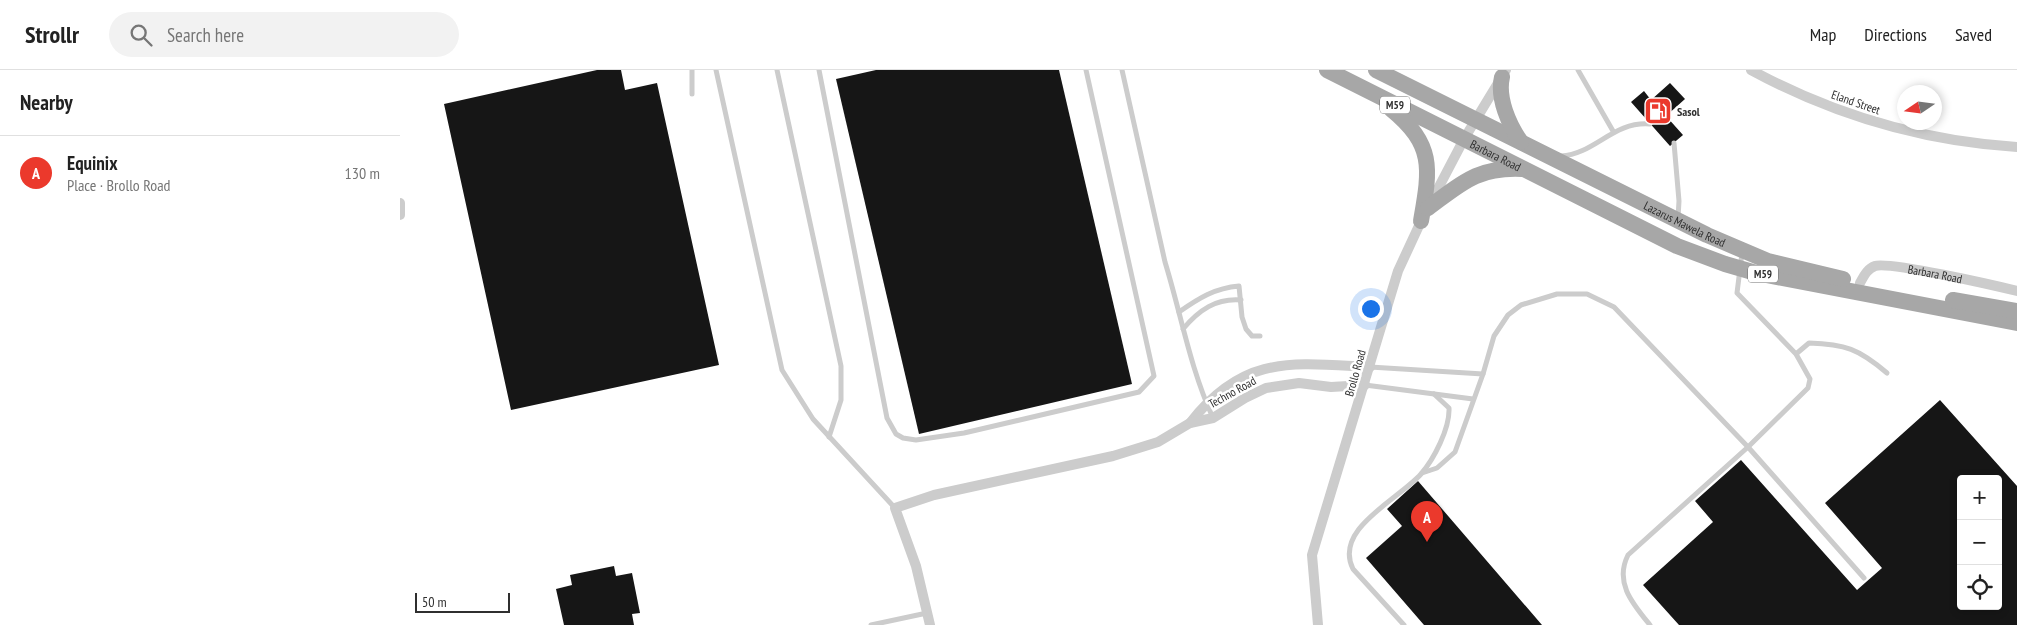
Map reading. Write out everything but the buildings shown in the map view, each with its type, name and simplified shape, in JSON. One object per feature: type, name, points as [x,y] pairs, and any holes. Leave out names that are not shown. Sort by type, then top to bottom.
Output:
[{"type":"main road","name":"M59","points":[[1326,70],[1464,139]]},
{"type":"main road","name":"Lazarus Mawela Road","points":[[1376,70],[1678,221],[1782,265],[1860,283],[2017,311]]},
{"type":"main road","points":[[1504,73],[1500,85],[1507,116],[1521,142]]},
{"type":"main road","points":[[1366,90],[1403,119],[1421,141],[1425,150],[1427,169],[1424,214]]},
{"type":"main road","name":"Barbara Road","points":[[1464,139],[1527,169]]},
{"type":"main road","points":[[1424,214],[1477,175],[1506,168],[1527,169]]},
{"type":"main road","name":"Lazarus Mawela Road","points":[[1527,169],[1678,246],[1740,268],[2017,323]]},
{"type":"street","name":"Eland Street","points":[[1751,70],[1812,100],[1861,118],[1925,136],[1977,144],[2017,147]]},
{"type":"street","name":"Brollo Road","points":[[1318,625],[1312,555],[1398,271],[1424,214],[1464,139],[1504,73]]},
{"type":"street","points":[[400,203],[400,215]]},
{"type":"street","name":"Barbara Road","points":[[1860,283],[1865,273],[1879,265],[2017,291]]},
{"type":"street","name":"Techno Road","points":[[1190,423],[1206,403],[1240,379],[1278,364],[1310,363],[1370,367]]},
{"type":"street","name":"Techno Road","points":[[1190,423],[1213,418],[1254,393],[1283,384],[1312,384],[1331,387],[1364,385]]},
{"type":"street","points":[[930,625],[916,566],[895,508],[934,495],[1134,450],[1158,442],[1190,423]]},
{"type":"lane","points":[[692,70],[692,94]]},
{"type":"lane","points":[[716,70],[782,370],[813,419],[895,508]]},
{"type":"lane","points":[[777,70],[841,366],[841,400],[829,437]]},
{"type":"lane","points":[[818,70],[887,418],[896,434],[903,438],[916,440],[964,432],[1139,392],[1154,376],[1086,70]]},
{"type":"lane","points":[[1122,70],[1165,262],[1191,362],[1213,418]]},
{"type":"lane","points":[[1578,70],[1614,131]]},
{"type":"lane","points":[[1549,157],[1580,153],[1614,131],[1650,124]]},
{"type":"lane","points":[[1674,143],[1679,208],[1678,221]]},
{"type":"lane","points":[[1650,625],[1632,601],[1622,582],[1623,565],[1628,555],[1748,447],[1808,388],[1810,379],[1796,354],[1737,293],[1743,250]]},
{"type":"lane","points":[[1179,312],[1210,292],[1239,286],[1246,329],[1252,336],[1260,336]]},
{"type":"lane","points":[[1404,625],[1353,570],[1348,560],[1349,544],[1360,526],[1422,474],[1437,468],[1455,452],[1483,374],[1494,336],[1508,315],[1521,305],[1557,294],[1587,294],[1614,307],[1748,447],[1864,578]]},
{"type":"lane","points":[[1183,329],[1206,307],[1231,299],[1241,300]]},
{"type":"lane","points":[[1796,354],[1808,343],[1834,344],[1864,354],[1887,373]]},
{"type":"lane","points":[[1370,367],[1483,374]]},
{"type":"lane","points":[[1364,385],[1473,399]]},
{"type":"lane","points":[[1422,474],[1443,438],[1450,420],[1449,408],[1434,394]]},
{"type":"lane","points":[[871,625],[927,613]]},
{"type":"place","name":"Sasol","points":[[1658,111]]},
{"type":"place","name":"Equinix","points":[[1427,542]]}]
